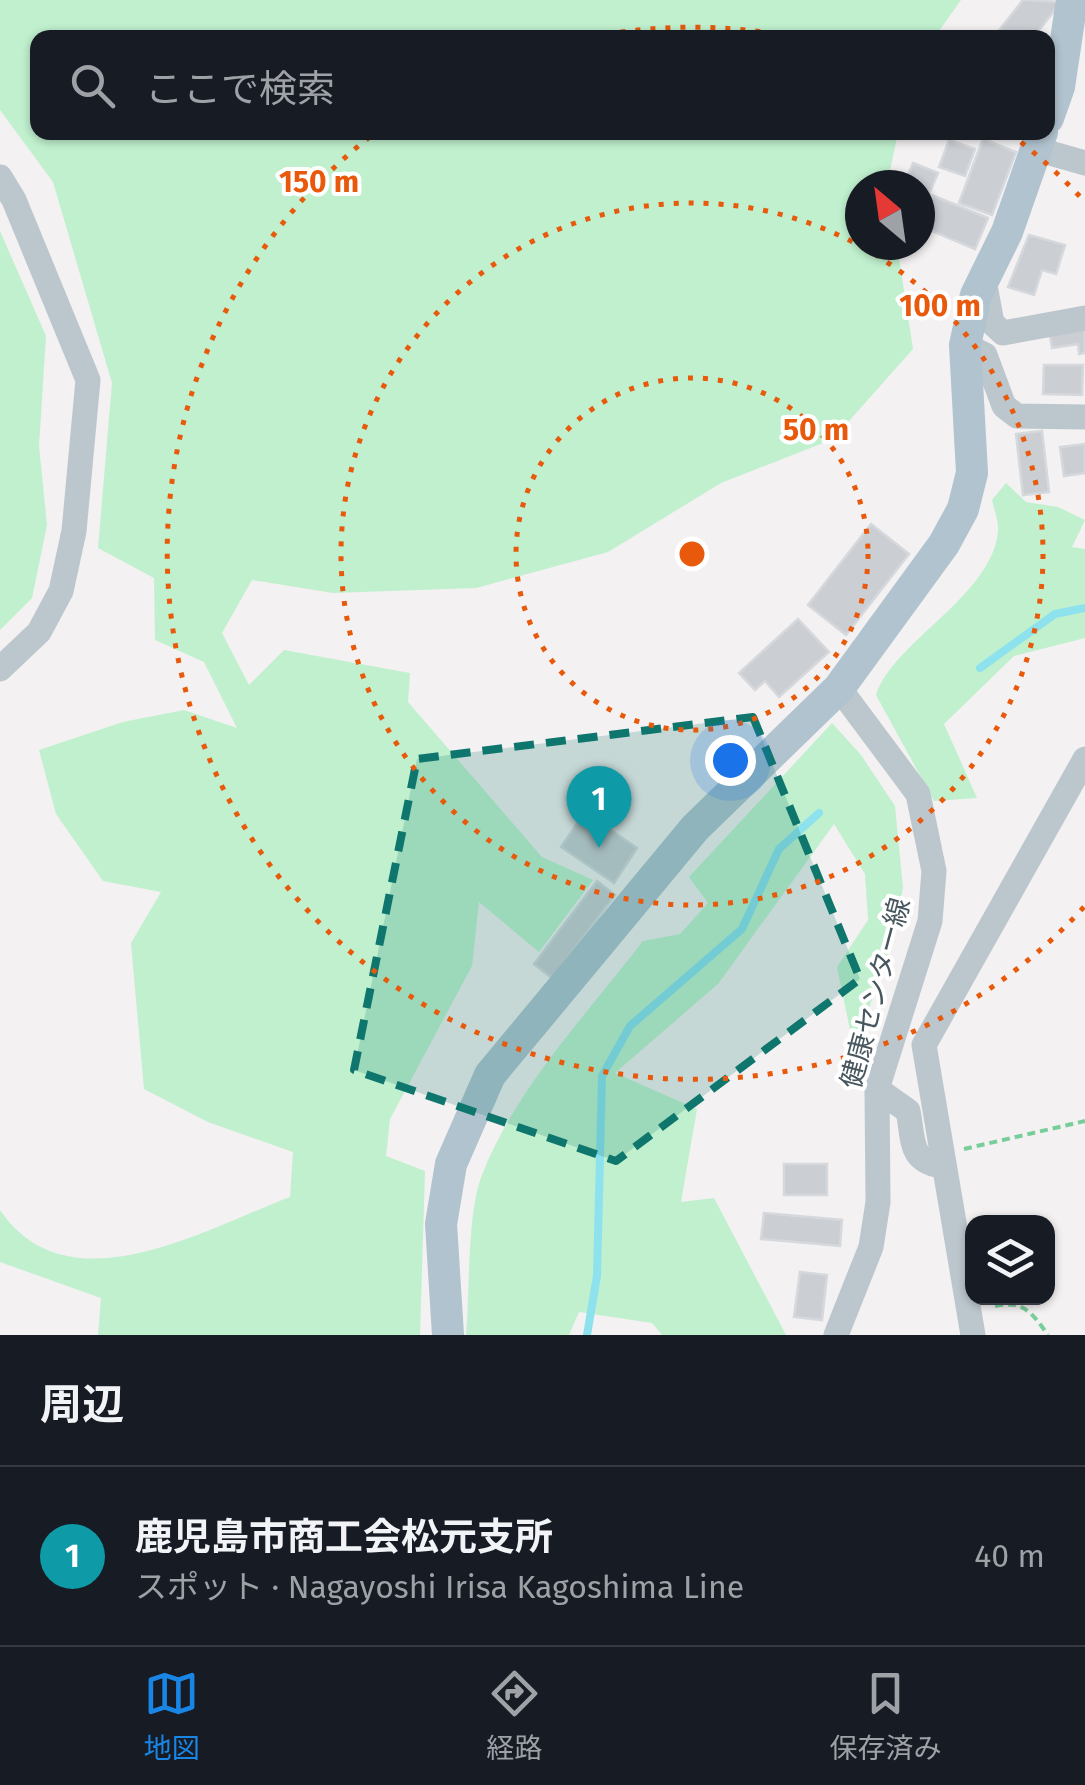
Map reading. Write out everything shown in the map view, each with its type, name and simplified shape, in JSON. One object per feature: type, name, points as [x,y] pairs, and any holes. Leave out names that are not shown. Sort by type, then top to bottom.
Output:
[{"type":"main road","points":[[1055,96],[1072,0]]},
{"type":"main road","points":[[448,1335],[441,1224],[451,1164],[490,1075],[695,828],[839,688],[944,544],[963,509],[972,473],[965,344],[984,280],[1007,232],[1040,140]]},
{"type":"street","points":[[1052,140],[1085,163]]},
{"type":"street","points":[[0,177],[14,200],[88,380],[74,531],[61,591],[39,632],[0,669]]},
{"type":"street","points":[[984,280],[992,323],[1002,333],[1085,318]]},
{"type":"street","points":[[965,344],[985,354],[1004,406],[1017,416],[1085,417]]},
{"type":"street","name":"健康センター線","points":[[836,1335],[871,1247],[878,1202],[878,1089],[930,922],[934,870],[918,794],[839,688]]},
{"type":"street","points":[[972,1323],[924,1045],[1085,760]]},
{"type":"street","points":[[878,1089],[908,1111],[916,1154],[922,1162],[941,1160]]},
{"type":"path","points":[[941,1160],[1085,1121]]},
{"type":"path","points":[[972,1323],[1018,1305],[1030,1309],[1048,1335]]},
{"type":"highlighted area","points":[[753,717],[860,979],[616,1161],[354,1070],[417,759]]},
{"type":"green space","points":[[0,0],[961,0],[940,30],[30,30],[30,140],[897,140],[890,170],[845,170],[845,260],[899,260],[913,349],[833,439],[721,483],[608,552],[476,588],[333,593],[252,580],[222,633],[249,685],[284,650],[410,673],[408,702],[542,857],[593,880],[539,952],[479,902],[472,966],[390,1119],[386,1156],[425,1171],[420,1335],[98,1335],[101,1298],[0,1262],[0,1210],[28,1240],[62,1255],[99,1259],[138,1253],[178,1242],[290,1197],[293,1152],[208,1122],[144,1089],[131,943],[161,892],[103,881],[56,814],[39,750],[123,722],[184,710],[237,728],[204,662],[155,640],[154,578],[98,548],[112,383],[53,182],[0,110]]},
{"type":"green space","points":[[0,231],[46,336],[39,446],[47,525],[32,598],[0,630]]},
{"type":"green space","points":[[1006,483],[1026,502],[1058,507],[1085,520],[1072,547],[1085,549],[1085,638],[1014,656],[944,724],[977,798],[934,801],[876,695],[902,656],[979,576],[992,554],[998,531],[992,500]]},
{"type":"green space","points":[[832,723],[861,755],[895,806],[903,888],[888,955],[854,1049],[837,967],[868,920],[865,874],[834,824],[718,984],[615,1073],[697,1109],[681,1202],[714,1198],[786,1335],[662,1335],[652,1323],[579,1312],[569,1335],[466,1335],[471,1230],[477,1191],[496,1143],[514,1112],[554,1053],[643,941],[680,934],[708,903],[689,877]]},
{"type":"building","points":[[1023,0],[1061,2],[1039,30],[999,30]]},
{"type":"building","points":[[949,140],[975,149],[965,176],[939,167]]},
{"type":"building","points":[[983,140],[1016,152],[992,215],[959,203]]},
{"type":"building","points":[[913,163],[930,170],[910,170]]},
{"type":"building","points":[[935,196],[988,218],[975,249],[935,232]]},
{"type":"building","points":[[1029,235],[1065,245],[1056,274],[1042,270],[1034,295],[1008,287]]},
{"type":"building","points":[[1085,324],[1085,353],[1079,354],[1078,344],[1052,348],[1049,329]]},
{"type":"building","points":[[1044,365],[1083,365],[1082,395],[1043,394]]},
{"type":"building","points":[[1042,431],[1049,492],[1023,495],[1016,434]]},
{"type":"building","points":[[1085,444],[1085,473],[1064,476],[1060,447]]},
{"type":"building","points":[[871,524],[909,554],[846,635],[808,605]]},
{"type":"building","points":[[798,619],[829,652],[779,697],[765,681],[755,690],[739,673]]},
{"type":"building","points":[[585,812],[637,848],[614,883],[561,847]]},
{"type":"building","points":[[597,881],[615,895],[552,978],[534,964]]},
{"type":"building","points":[[784,1164],[827,1164],[827,1195],[784,1195]]},
{"type":"building","points":[[764,1213],[842,1220],[840,1246],[761,1239]]},
{"type":"building","points":[[800,1272],[827,1275],[822,1320],[794,1317]]},
{"type":"waterway","points":[[980,668],[1055,614],[1085,608]]},
{"type":"waterway","points":[[587,1335],[597,1276],[602,1076],[630,1026],[742,929],[779,849],[819,813]]},
{"type":"place","name":"鹿児島市商工会松元支所","points":[[599,848]]}]
